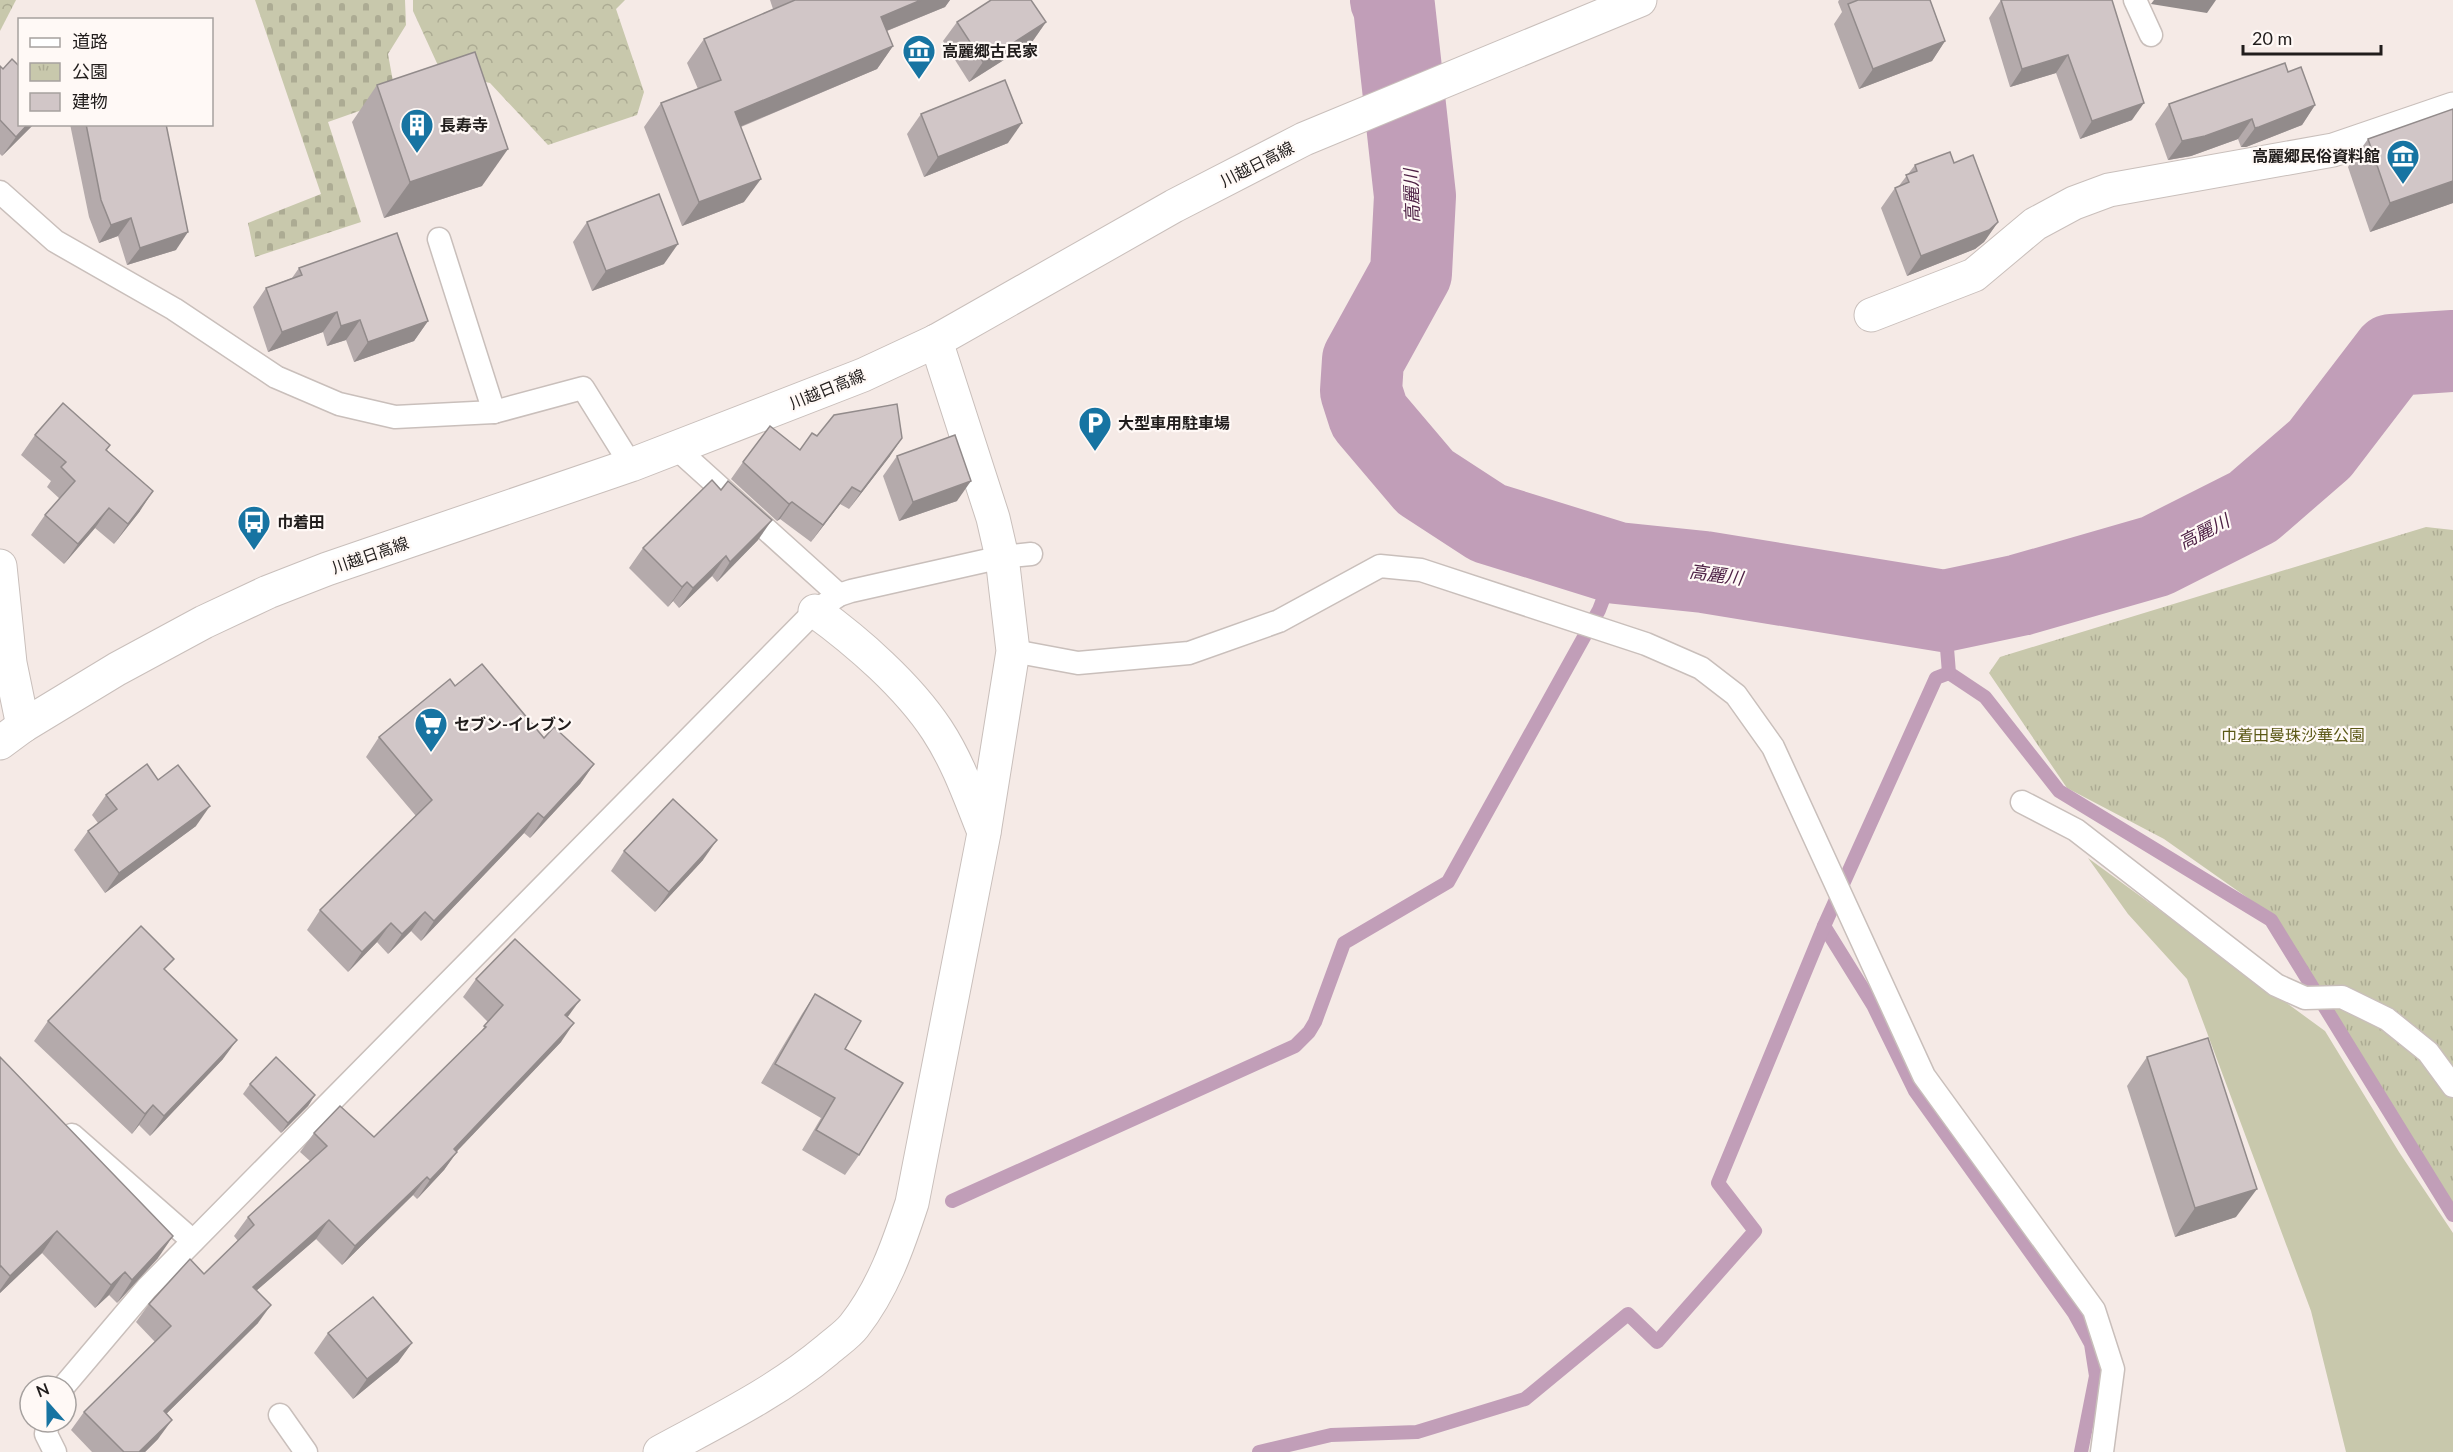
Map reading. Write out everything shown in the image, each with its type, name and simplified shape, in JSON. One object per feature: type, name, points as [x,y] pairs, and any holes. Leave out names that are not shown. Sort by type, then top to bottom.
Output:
[{"type":"street","name":"川越日高線","points":[[12,735],[117,669],[204,622],[268,592],[327,569],[631,465],[863,375],[936,341],[1174,206],[1304,139],[1640,0]]},
{"type":"street","points":[[1871,315],[1974,274],[2035,224],[2074,203],[2109,190],[2333,150],[2453,109]]},
{"type":"street","points":[[660,1452],[759,1399],[817,1358],[854,1327],[886,1274],[897,1250],[912,1203],[984,834],[1013,651],[1016,556],[993,518],[936,341]]},
{"type":"street","points":[[0,566],[10,663],[12,735]]},
{"type":"street","points":[[827,603],[835,626],[900,685],[937,730],[963,779],[984,834]]},
{"type":"lane","points":[[2135,0],[2151,35]]},
{"type":"lane","points":[[0,192],[55,241],[174,309],[276,376],[339,404],[395,417],[494,412],[584,388],[631,465]]},
{"type":"lane","points":[[439,239],[494,412]]},
{"type":"lane","points":[[676,448],[827,603]]},
{"type":"lane","points":[[74,1374],[147,1288],[827,603],[1016,556]]},
{"type":"lane","points":[[1013,651],[1078,663],[1190,653],[1279,621],[1380,566],[1421,570],[1646,644],[1701,668],[1736,695],[1773,747],[1924,1076],[2094,1310],[2113,1369],[2102,1452]]},
{"type":"lane","points":[[2022,802],[2076,830],[2276,985],[2305,998],[2342,997],[2387,1019],[2428,1052],[2453,1086]]},
{"type":"lane","points":[[53,1118],[193,1241]]},
{"type":"lane","points":[[280,1415],[306,1452]]},
{"type":"lane","points":[[45,1434],[55,1452]]},
{"type":"green space","points":[[0,0],[16,0],[0,31]]},
{"type":"green space","points":[[255,0],[405,0],[406,25],[388,54],[396,98],[328,122],[361,222],[255,257],[248,223],[321,194]]},
{"type":"green space","points":[[413,0],[625,0],[616,9],[644,92],[637,115],[548,145],[490,83],[441,72],[413,11]]},
{"type":"green space","name":"巾着田曼珠沙華公園","points":[[2426,527],[2453,530],[2453,1204],[2272,915],[2164,839],[2067,788],[1989,673],[2000,657]]},
{"type":"green space","points":[[2088,858],[2325,1031],[2399,1152],[2453,1233],[2453,1452],[2346,1452],[2311,1311],[2187,979],[2128,914]]},
{"type":"building","points":[[795,0],[921,0],[881,17],[893,46],[735,112],[761,179],[699,202],[661,103],[721,80],[704,39]]},
{"type":"building","points":[[991,0],[1031,0],[1046,22],[983,62],[957,22]]},
{"type":"building","points":[[1858,0],[1930,0],[1945,41],[1873,69],[1848,4]]},
{"type":"building","points":[[2001,0],[2112,0],[2144,103],[2092,121],[2068,55],[2022,69]]},
{"type":"building","points":[[475,52],[508,149],[410,182],[377,85]]},
{"type":"building","points":[[12,59],[18,65],[18,126],[26,126],[16,137],[0,120],[0,66],[3,69]]},
{"type":"building","points":[[2285,63],[2288,72],[2301,67],[2315,105],[2259,127],[2255,128],[2252,119],[2205,136],[2182,141],[2169,104]]},
{"type":"building","points":[[1005,80],[1022,123],[938,157],[921,114]]},
{"type":"building","points":[[2453,109],[2453,181],[2390,203],[2368,139]]},
{"type":"building","points":[[86,126],[166,126],[188,232],[140,248],[131,218],[111,225],[101,200]]},
{"type":"building","points":[[1950,152],[1954,163],[1973,155],[1998,222],[1989,230],[1921,256],[1895,188],[1909,182],[1906,175],[1917,171],[1915,165]]},
{"type":"building","points":[[659,194],[678,244],[606,271],[587,222]]},
{"type":"building","points":[[397,233],[428,321],[368,342],[360,320],[341,326],[337,312],[282,332],[266,288],[302,275],[299,268]]},
{"type":"building","points":[[63,403],[110,445],[106,450],[153,491],[128,524],[109,508],[78,544],[45,515],[75,481],[61,467],[66,462],[35,435]]},
{"type":"building","points":[[897,404],[902,438],[861,492],[852,487],[823,525],[792,502],[789,504],[743,462],[770,426],[800,450],[812,433],[817,436],[834,415]]},
{"type":"building","points":[[955,435],[971,481],[913,502],[897,456]]},
{"type":"building","points":[[712,480],[721,490],[728,481],[772,520],[730,562],[726,556],[693,588],[687,582],[682,587],[643,548]]},
{"type":"building","points":[[482,664],[544,738],[554,727],[594,764],[544,818],[538,813],[434,921],[425,912],[402,934],[391,923],[362,952],[320,910],[432,800],[379,737],[450,679],[455,686]]},
{"type":"building","points":[[147,764],[158,780],[178,765],[210,806],[119,873],[88,831],[117,809],[106,795]]},
{"type":"building","points":[[673,799],[717,840],[669,892],[624,851]]},
{"type":"building","points":[[141,926],[174,959],[164,969],[237,1040],[164,1116],[153,1105],[145,1114],[48,1021]]},
{"type":"building","points":[[515,939],[580,1000],[565,1015],[574,1023],[454,1149],[457,1152],[430,1180],[427,1177],[355,1246],[329,1220],[253,1287],[271,1305],[164,1411],[172,1420],[139,1452],[124,1452],[84,1412],[171,1326],[149,1304],[190,1259],[204,1274],[254,1225],[248,1217],[327,1146],[314,1133],[340,1106],[374,1137],[486,1027],[484,1026],[503,1005],[476,979]]},
{"type":"building","points":[[815,994],[861,1021],[845,1049],[903,1083],[859,1155],[816,1130],[835,1098],[775,1064]]},
{"type":"building","points":[[2208,1038],[2257,1189],[2195,1208],[2147,1057]]},
{"type":"building","points":[[0,1057],[173,1236],[132,1280],[125,1272],[111,1285],[57,1231],[10,1276],[0,1267]]},
{"type":"building","points":[[276,1057],[315,1095],[288,1123],[250,1084]]},
{"type":"building","points":[[373,1297],[412,1343],[367,1379],[328,1333]]},
{"type":"waterway","name":"高麗川","points":[[1391,0],[1394,6],[1415,196],[1411,273],[1363,360],[1361,391],[1369,416],[1425,482],[1488,523],[1617,563],[1704,572],[1944,611],[2020,595],[2156,556],[2253,507],[2320,449],[2392,355],[2453,351]]},
{"type":"waterway","points":[[952,1201],[1295,1046],[1315,1022],[1344,943],[1448,882],[1599,610],[1617,563]]},
{"type":"waterway","points":[[1944,611],[1949,673],[1985,697],[2059,791],[2271,920],[2453,1215]]},
{"type":"waterway","points":[[1949,673],[1936,678],[1824,926],[1873,1005],[1915,1091],[2074,1313],[2091,1344],[2096,1376],[2081,1452]]},
{"type":"waterway","points":[[1259,1452],[1331,1435],[1417,1432],[1525,1399],[1628,1314],[1657,1342],[1755,1231],[1718,1183],[1824,926]]},
{"type":"place","name":"高麗郷古民家","points":[[919,80]]},
{"type":"place","name":"長寿寺","points":[[417,154]]},
{"type":"place","name":"高麗郷民俗資料館","points":[[2403,185]]},
{"type":"place","name":"大型車用駐車場","points":[[1095,452]]},
{"type":"place","name":"巾着田","points":[[254,551]]},
{"type":"place","name":"セブン-イレブン","points":[[431,753]]}]
